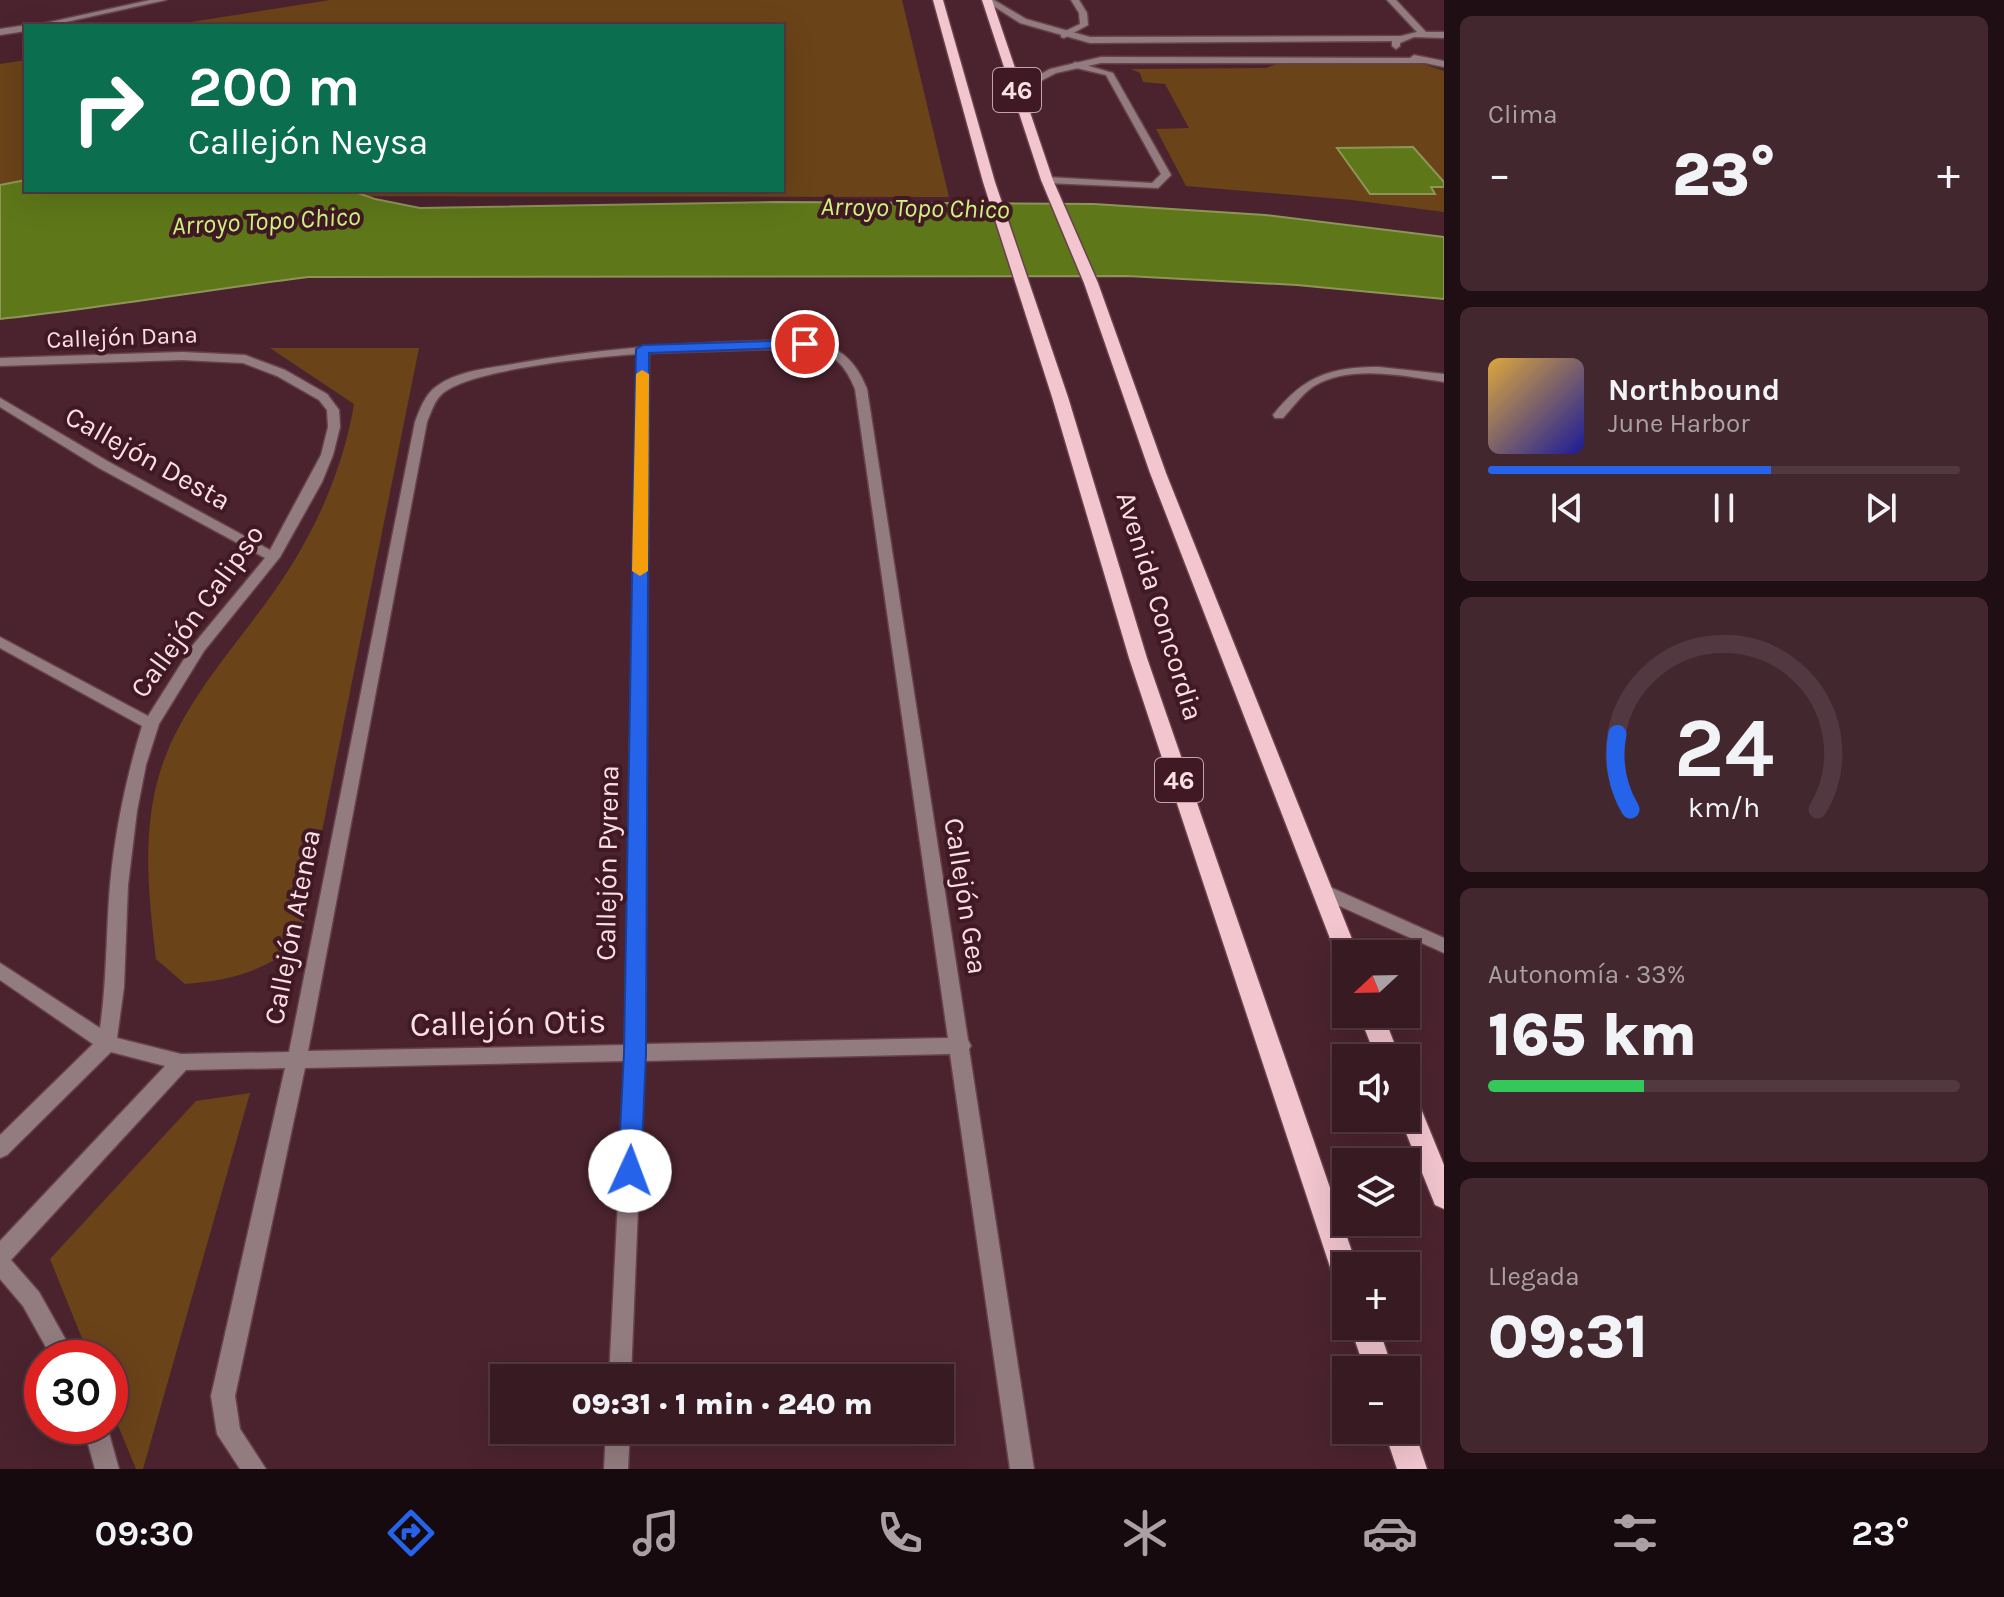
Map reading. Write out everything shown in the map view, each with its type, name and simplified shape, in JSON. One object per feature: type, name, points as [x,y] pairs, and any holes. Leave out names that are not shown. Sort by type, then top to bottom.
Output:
[{"type":"main road","name":"Avenida Concordia","points":[[938,0],[989,182],[1024,282],[1138,658],[1339,1252]]},
{"type":"main road","name":"Avenida Concordia","points":[[988,0],[1047,180],[1091,283],[1158,473],[1341,940]]},
{"type":"main road","points":[[1418,1132],[1444,1197]]},
{"type":"main road","points":[[1404,1444],[1412,1469]]},
{"type":"street","points":[[46,24],[162,0]]},
{"type":"street","points":[[988,0],[1023,21],[1090,40],[1444,35]]},
{"type":"street","points":[[1064,35],[1084,25],[1083,13],[1075,0]]},
{"type":"street","points":[[1391,0],[1423,33]]},
{"type":"street","points":[[0,32],[24,28]]},
{"type":"street","points":[[1398,38],[1396,47],[1422,61]]},
{"type":"street","points":[[1090,40],[1101,60]]},
{"type":"street","points":[[1219,40],[1232,59]]},
{"type":"street","points":[[1017,90],[1053,71],[1101,60],[1422,61],[1444,64]]},
{"type":"street","points":[[1047,180],[1154,186],[1166,175],[1109,73],[1075,65]]},
{"type":"street","name":"Callejón Gea","points":[[643,349],[788,344],[826,346],[841,354],[854,369],[861,389],[1022,1469]]},
{"type":"street","name":"Callejón Atenea","points":[[254,1469],[229,1434],[223,1396],[297,1060],[421,422],[438,391],[481,375],[580,354],[643,349]]},
{"type":"street","name":"Callejón Pyrena","points":[[621,1364],[635,1053],[643,349]]},
{"type":"street","name":"Callejón Dana","points":[[0,362],[182,356],[245,359]]},
{"type":"street","name":"Callejón Calipso","points":[[107,1043],[115,987],[119,885],[129,811],[138,765],[151,724],[198,648],[273,557],[301,510],[327,455],[334,427],[333,410],[323,397],[305,385],[245,359]]},
{"type":"street","points":[[1279,415],[1301,391],[1328,377],[1366,371],[1444,378]]},
{"type":"street","name":"Callejón Desta","points":[[0,402],[104,465],[273,557]]},
{"type":"street","points":[[0,642],[151,724]]},
{"type":"street","points":[[1321,890],[1444,946]]},
{"type":"street","name":"Callejón Otis","points":[[0,970],[107,1043],[181,1062],[961,1046]]},
{"type":"street","points":[[0,1149],[107,1043]]},
{"type":"street","points":[[0,1256],[181,1062]]},
{"type":"street","points":[[0,1263],[31,1299],[55,1340]]},
{"type":"street","points":[[100,1444],[107,1469]]},
{"type":"street","points":[[616,1469],[617,1444]]},
{"type":"shaded area","points":[[330,0],[902,0],[949,197],[203,196],[0,231],[0,64],[24,60],[24,192],[784,192],[784,24],[178,24]]},
{"type":"shaded area","points":[[1279,63],[1423,64],[1444,71],[1444,212],[1352,200],[1186,186],[1156,129],[1189,128],[1165,84],[1143,82],[1140,73],[1131,69],[1266,68]]},
{"type":"shaded area","points":[[270,348],[419,348],[299,946],[245,973],[185,984],[156,959],[148,856],[152,805],[158,780],[166,755],[187,712],[288,572],[313,526],[334,478],[354,404]]},
{"type":"shaded area","points":[[250,1093],[143,1469],[136,1469],[126,1444],[128,1340],[83,1340],[50,1259],[196,1101]]},
{"type":"water","points":[[1413,147],[1444,182],[1444,187],[1431,187],[1435,194],[1370,194],[1337,148]]},
{"type":"water","name":"Arroyo Topo Chico","points":[[24,180],[24,192],[355,192],[420,208],[776,202],[1094,204],[1265,215],[1444,237],[1444,299],[1297,285],[1127,276],[308,277],[0,319],[0,185]]},
{"type":"slow traffic","points":[[640,571],[642,374]]},
{"type":"route","points":[[630,1171],[635,1053],[643,349],[805,344]]}]
